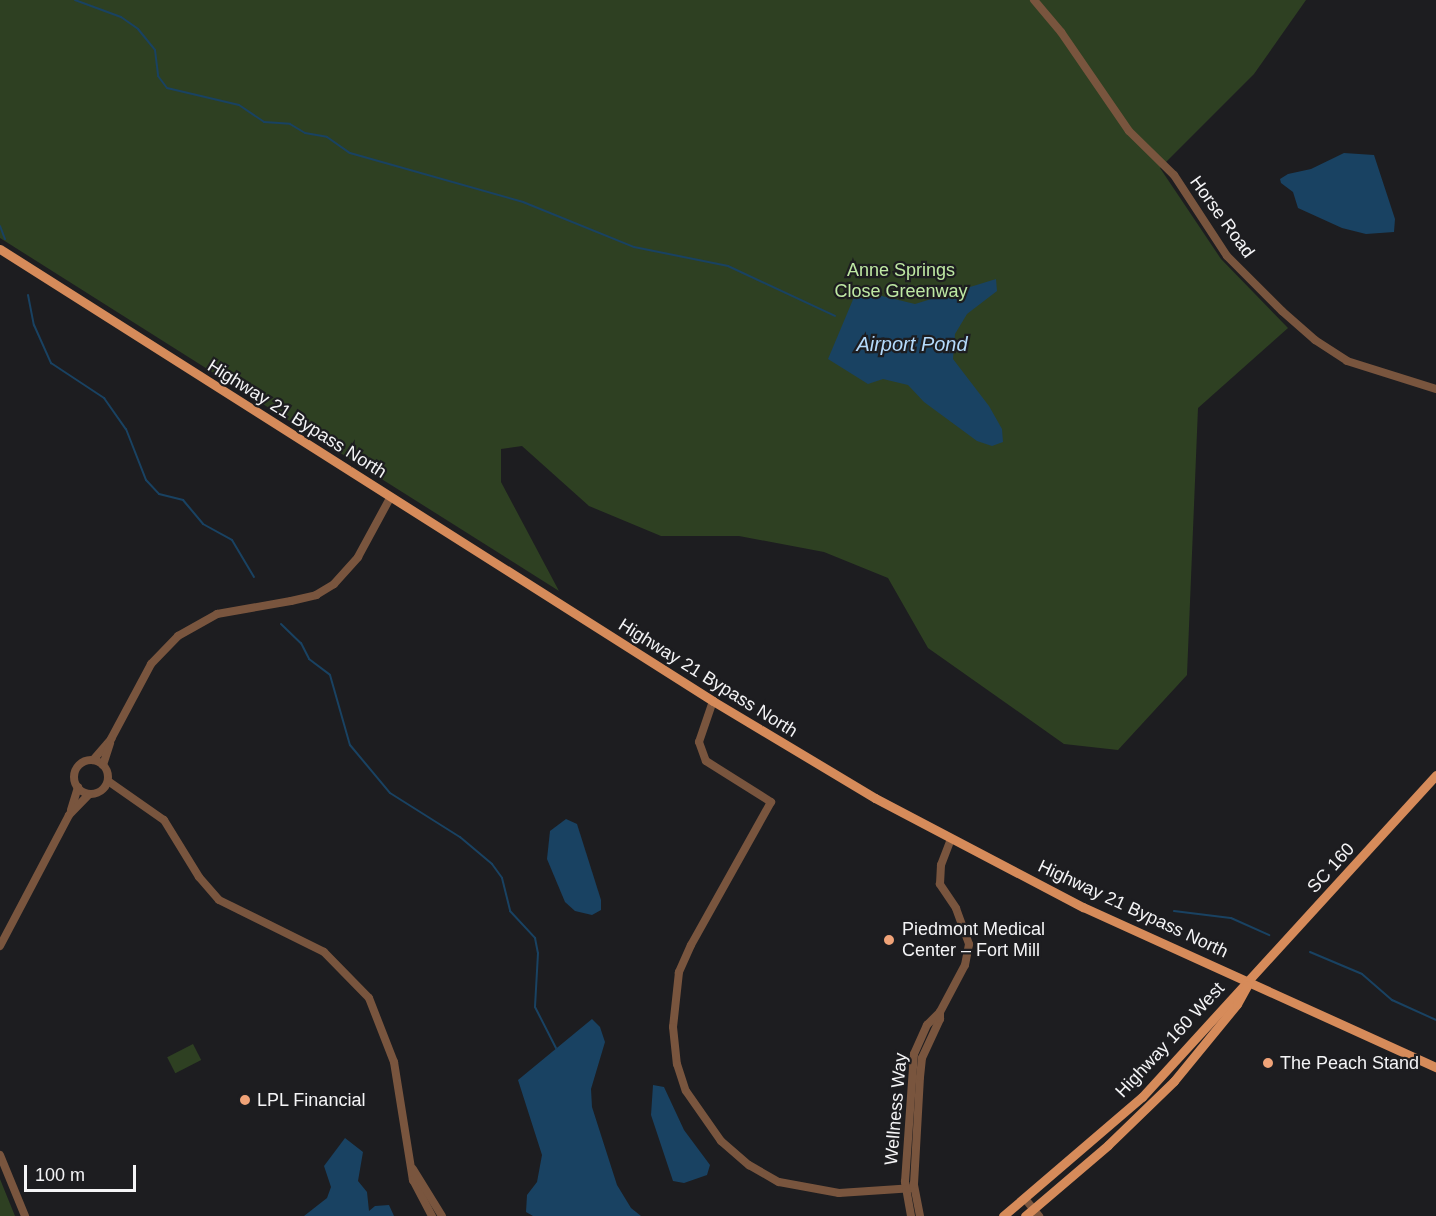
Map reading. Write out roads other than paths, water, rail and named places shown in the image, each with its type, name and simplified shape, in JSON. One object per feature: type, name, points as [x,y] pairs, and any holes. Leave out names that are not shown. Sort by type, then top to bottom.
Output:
[{"type":"main road","name":"Highway 21 Bypass North","points":[[0,249],[713,701],[951,839],[1083,907],[1436,1067]]},
{"type":"main road","name":"SC 160","points":[[1249,981],[1436,775]]},
{"type":"main road","name":"Highway 160 West","points":[[1003,1216],[1026,1200],[1142,1097],[1249,981]]},
{"type":"main road","name":"Highway 160 West","points":[[1025,1216],[1036,1213],[1173,1082],[1237,1004],[1249,981]]},
{"type":"street","name":"Horse Road","points":[[1034,0],[1061,32],[1129,132],[1174,175],[1227,256],[1282,310],[1315,340],[1347,361],[1436,389]]},
{"type":"street","points":[[106,784],[103,765],[111,739],[151,664],[177,636],[211,616],[299,599],[334,584],[358,557],[390,498]]},
{"type":"street","points":[[713,701],[702,721],[699,742],[706,761],[771,801],[691,945],[680,972],[673,1027],[677,1064],[686,1091],[721,1142],[749,1165],[778,1182],[839,1193],[914,1188]]},
{"type":"street","points":[[89,794],[78,787],[74,777],[78,766],[93,760],[111,739]]},
{"type":"street","points":[[93,760],[103,765]]},
{"type":"street","points":[[69,815],[89,794],[106,784]]},
{"type":"street","points":[[106,784],[129,795],[164,820],[199,877],[219,900],[324,952],[364,992],[390,1046],[417,1192],[432,1216]]},
{"type":"street","points":[[0,946],[69,815],[78,787]]},
{"type":"street","name":"Wellness Way","points":[[911,1216],[905,1189],[915,1081],[922,1058],[940,1019],[940,1011],[965,965],[969,944],[968,933],[940,884],[941,865],[951,839]]},
{"type":"street","name":"Wellness Way","points":[[915,1081],[914,1188],[920,1216]]},
{"type":"street","points":[[0,1155],[25,1216]]},
{"type":"street","points":[[412,1167],[442,1216]]},
{"type":"street","points":[[1026,1200],[1036,1213]]},
{"type":"water","points":[[1344,153],[1374,155],[1395,219],[1394,232],[1366,234],[1342,228],[1298,208],[1293,192],[1281,183],[1280,179],[1288,174],[1311,169]]},
{"type":"water","name":"Airport Pond","points":[[996,279],[997,291],[967,314],[955,334],[953,359],[989,406],[1002,429],[1003,442],[992,446],[977,441],[924,402],[908,385],[883,379],[868,384],[828,359],[857,290],[915,304]]},
{"type":"water","points":[[566,819],[577,824],[601,900],[601,910],[592,915],[575,911],[565,902],[547,859],[550,831]]},
{"type":"water","points":[[592,1019],[600,1027],[605,1042],[591,1089],[592,1107],[617,1185],[631,1208],[641,1216],[533,1216],[526,1212],[527,1195],[537,1182],[542,1155],[518,1080]]},
{"type":"water","points":[[653,1085],[664,1087],[684,1130],[710,1165],[707,1175],[684,1183],[673,1181],[651,1115]]},
{"type":"water","points":[[345,1138],[363,1152],[358,1181],[367,1192],[369,1211],[375,1206],[389,1205],[394,1216],[304,1216],[327,1198],[331,1187],[324,1166]]},
{"type":"waterway","points":[[75,0],[121,17],[138,29],[155,50],[158,76],[167,88],[239,105],[264,122],[290,124],[305,133],[327,137],[350,153],[523,202],[634,247],[728,266],[835,316]]},
{"type":"waterway","points":[[0,226],[5,239]]},
{"type":"waterway","points":[[28,295],[34,325],[51,363],[104,398],[126,429],[146,480],[159,494],[183,500],[203,524],[232,540],[254,577]]},
{"type":"waterway","points":[[281,624],[301,643],[309,659],[330,675],[350,745],[390,793],[460,837],[492,864],[502,878],[510,911],[535,938],[538,953],[535,1007],[556,1048]]},
{"type":"waterway","points":[[1174,911],[1231,918],[1269,935]]},
{"type":"waterway","points":[[1310,952],[1362,974],[1392,1000],[1436,1020]]},
{"type":"place","name":"Piedmont Medical Center – Fort Mill","points":[[889,940]]},
{"type":"place","name":"The Peach Stand","points":[[1268,1063]]},
{"type":"place","name":"LPL Financial","points":[[245,1100]]},
{"type":"park label","name":"Anne Springs Close Greenway","points":[[901,281]]}]
